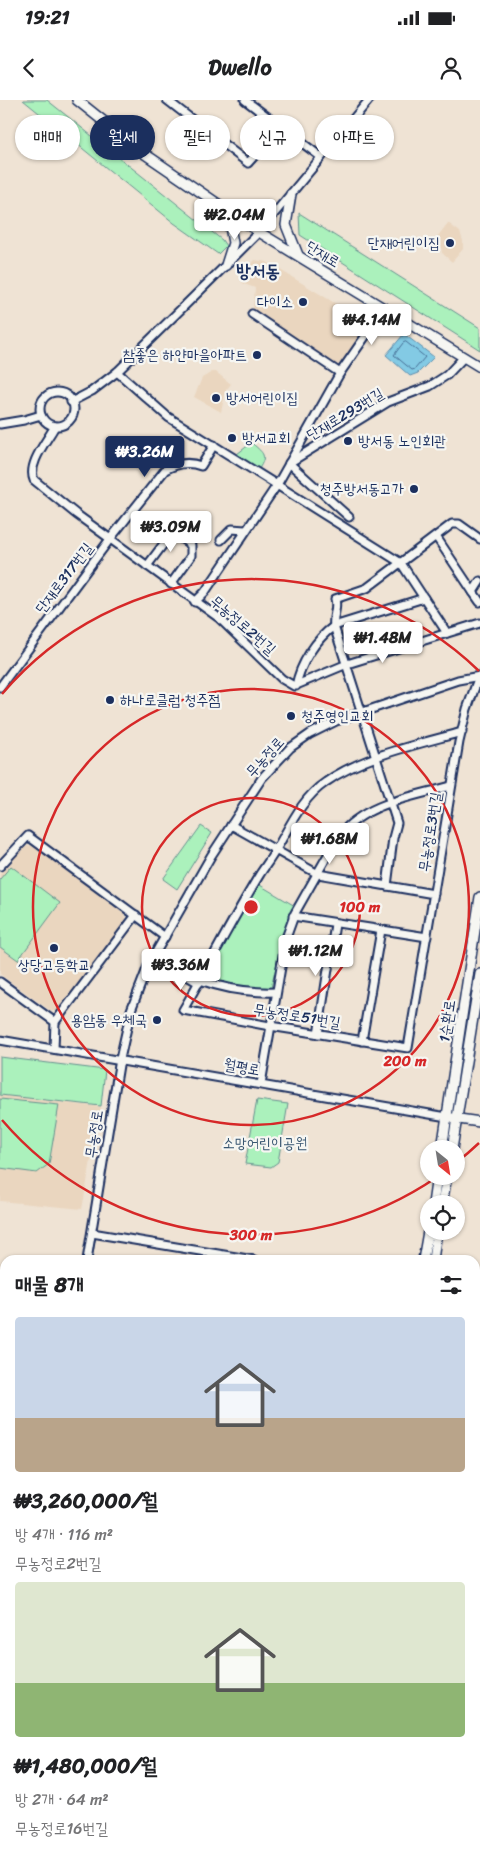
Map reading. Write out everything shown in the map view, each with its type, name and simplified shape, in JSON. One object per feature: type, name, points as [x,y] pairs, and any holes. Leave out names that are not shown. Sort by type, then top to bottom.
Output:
[{"type":"street","name":"단재로","points":[[77,100],[142,152],[259,232],[480,367]]},
{"type":"street","points":[[167,100],[240,157]]},
{"type":"street","points":[[245,100],[264,115]]},
{"type":"street","points":[[356,115],[369,100]]},
{"type":"street","points":[[72,402],[92,391],[118,372],[259,232],[318,160]]},
{"type":"street","points":[[290,194],[286,225],[298,255]]},
{"type":"street","points":[[226,265],[233,243],[227,210]]},
{"type":"street","points":[[252,314],[340,372],[385,308]]},
{"type":"street","name":"단재로293번길","points":[[289,463],[388,402],[430,386],[447,375],[464,357]]},
{"type":"street","points":[[118,372],[168,417],[401,564],[447,633]]},
{"type":"street","name":"단재로293번길","points":[[195,602],[205,592],[277,485],[340,372]]},
{"type":"street","points":[[61,393],[66,395],[72,402],[74,410],[70,420],[61,426],[46,422],[41,415],[40,407],[42,402],[50,394],[61,393]]},
{"type":"street","points":[[0,424],[41,415]]},
{"type":"street","name":"단재로317번길","points":[[0,687],[110,539],[34,480],[31,474],[32,465],[56,426]]},
{"type":"street","points":[[110,539],[166,470],[175,464],[188,463],[201,466],[214,445]]},
{"type":"street","points":[[289,463],[349,517]]},
{"type":"street","points":[[387,886],[397,822],[334,626],[333,618],[337,606],[335,599],[367,588],[436,538],[452,524],[459,524],[480,539]]},
{"type":"street","points":[[147,566],[175,529],[191,545],[192,556],[171,584]]},
{"type":"street","points":[[221,540],[232,529],[245,530]]},
{"type":"street","points":[[436,538],[480,602]]},
{"type":"street","name":"무농정로2번길","points":[[110,539],[219,618],[282,679],[296,686]]},
{"type":"street","points":[[473,592],[480,581]]},
{"type":"street","points":[[296,686],[298,673],[323,634],[334,626],[424,598]]},
{"type":"street","points":[[296,686],[347,664],[480,623]]},
{"type":"street","name":"무농정로","points":[[88,1255],[120,1059],[131,1010],[154,957],[165,937],[211,856],[262,778],[290,748],[310,734],[336,721],[458,680],[479,676]]},
{"type":"street","name":"무농정로3번길","points":[[408,1048],[451,786],[467,709],[479,676]]},
{"type":"street","points":[[199,981],[260,874],[295,816],[311,795],[325,782],[345,770],[377,757],[462,732]]},
{"type":"street","points":[[261,1084],[286,938],[293,916],[338,837],[346,826],[358,816],[375,808],[451,786]]},
{"type":"street","points":[[231,825],[318,874],[434,894]]},
{"type":"street","points":[[0,866],[28,836],[165,937]]},
{"type":"street","name":"1순환로","points":[[452,1140],[452,1118],[480,897]]},
{"type":"street","points":[[54,1049],[55,1022],[136,915]]},
{"type":"street","points":[[293,916],[426,937]]},
{"type":"street","points":[[318,1034],[335,924]]},
{"type":"street","points":[[362,1041],[381,930]]},
{"type":"street","points":[[154,957],[199,981],[237,990],[276,992]]},
{"type":"street","name":"1순환로","points":[[445,1140],[452,1118],[480,974]]},
{"type":"street","name":"무농정로51번길","points":[[199,981],[183,1010],[408,1048]]},
{"type":"street","points":[[0,982],[55,1022]]},
{"type":"street","name":"월평로","points":[[0,1040],[480,1122]]},
{"type":"street","points":[[92,1233],[224,1255]]},
{"type":"street","points":[[424,1255],[427,1240]]},
{"type":"street","points":[[434,1255],[436,1240]]},
{"type":"shaded area","name":"단재어린이집","points":[[448,223],[460,232],[463,241],[463,249],[452,262],[442,253],[441,246],[434,241]]},
{"type":"shaded area","name":"다이소","points":[[255,260],[267,262],[366,322],[367,328],[344,364],[336,365],[253,310],[255,288],[244,284],[239,276]]},
{"type":"shaded area","points":[[212,372],[216,372],[231,384],[226,390],[221,412],[194,397],[202,378]]},
{"type":"shaded area","name":"상당고등학교","points":[[33,845],[125,915],[127,923],[59,1011],[51,1011],[0,974],[0,874],[24,847]]},
{"type":"shaded area","points":[[0,1095],[101,1107],[82,1209],[0,1201]]},
{"type":"green space","points":[[23,100],[47,100],[66,115],[41,115]]},
{"type":"green space","points":[[80,126],[90,134],[90,155],[80,146]]},
{"type":"green space","points":[[97,160],[122,160],[222,240],[226,246],[218,254],[174,223]]},
{"type":"green space","points":[[299,213],[480,328],[480,350],[300,235]]},
{"type":"green space","points":[[250,444],[253,444],[263,455],[264,458],[259,469],[237,454]]},
{"type":"green space","points":[[201,826],[212,833],[177,889],[163,879]]},
{"type":"green space","points":[[11,866],[60,903],[18,960],[0,947],[0,879]]},
{"type":"green space","points":[[258,884],[295,906],[280,950],[271,988],[253,989],[205,979]]},
{"type":"green space","points":[[0,1057],[105,1070],[101,1106],[0,1095]]},
{"type":"green space","points":[[0,1099],[59,1105],[49,1164],[37,1173],[0,1168]]},
{"type":"green space","name":"소망어린이공원","points":[[257,1100],[288,1104],[278,1162],[271,1167],[245,1164]]},
{"type":"water","points":[[404,334],[434,357],[418,373],[410,376],[386,355]]},
{"type":"place","name":"단재어린이집","points":[[450,243]]},
{"type":"place","name":"다이소","points":[[303,302]]},
{"type":"place","name":"참좋은 하얀마을아파트","points":[[257,355]]},
{"type":"place","name":"방서어린이집","points":[[216,398]]},
{"type":"place","name":"방서교회","points":[[232,438]]},
{"type":"place","name":"방서동 노인회관","points":[[348,441]]},
{"type":"place","name":"청주방서동고가","points":[[414,489]]},
{"type":"place","name":"하나로클럽 청주점","points":[[110,700]]},
{"type":"place","name":"청주영인교회","points":[[291,716]]},
{"type":"place","name":"상당고등학교","points":[[54,948]]},
{"type":"place","name":"용암동 우체국","points":[[157,1020]]},
{"type":"district","name":"방서동","points":[[258,271]]}]
